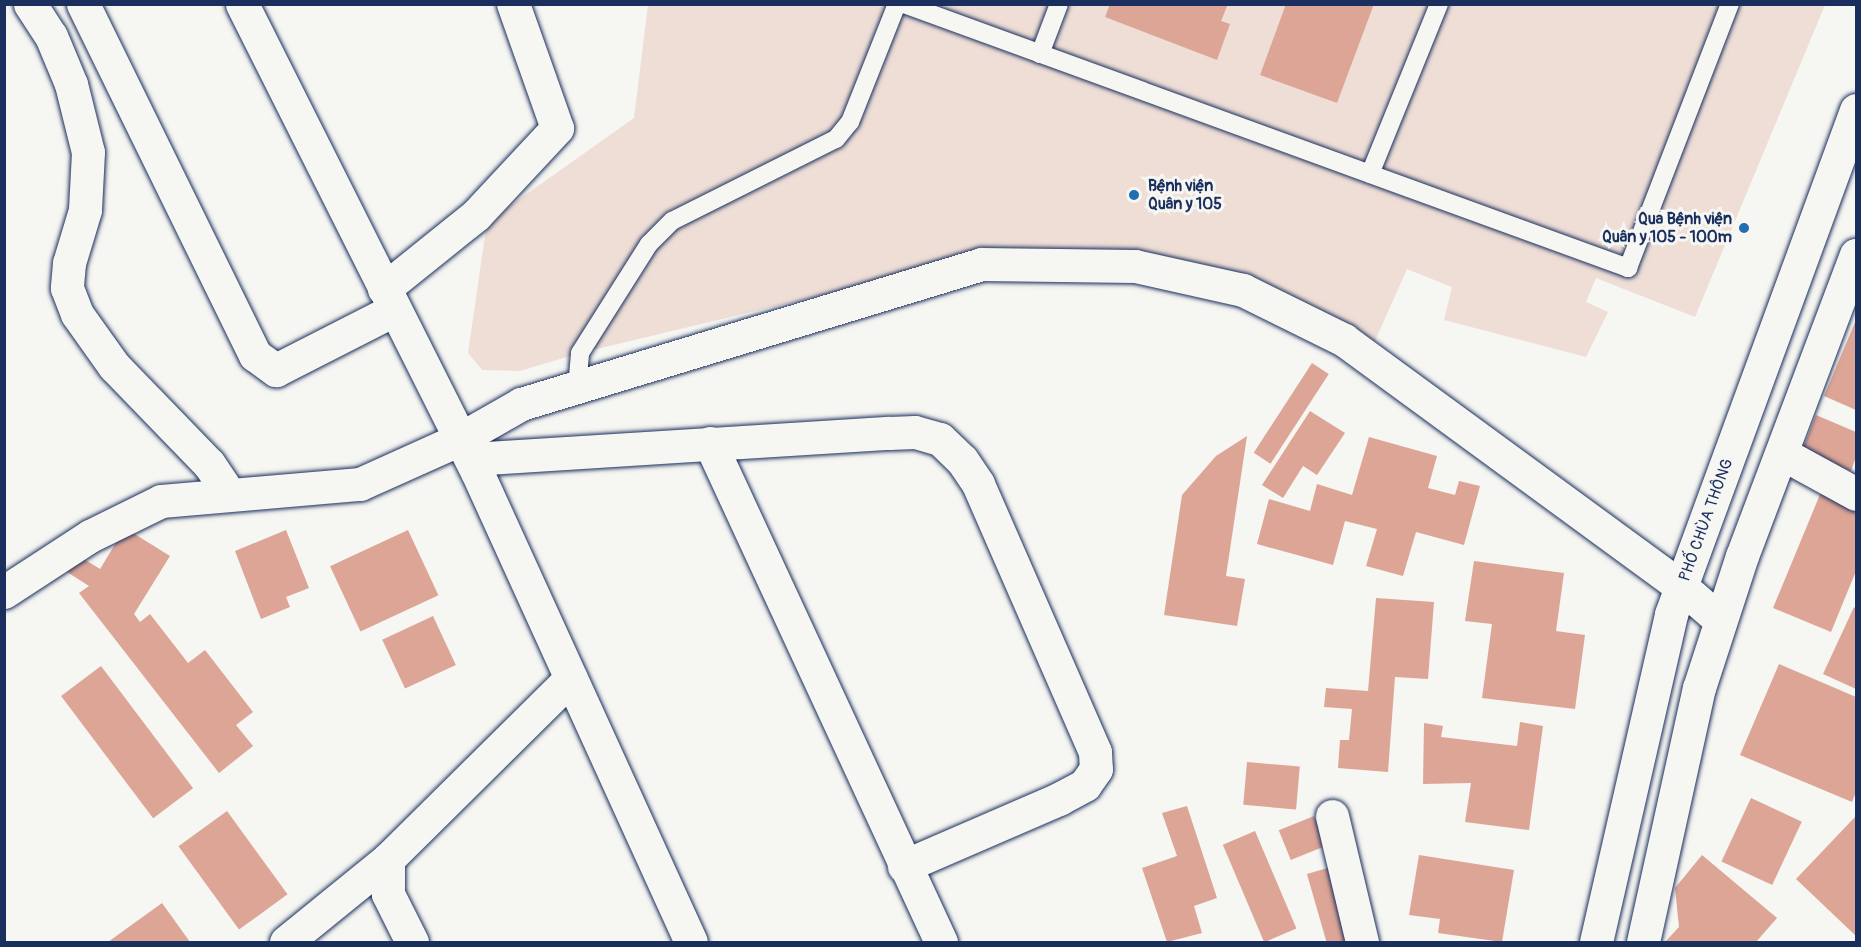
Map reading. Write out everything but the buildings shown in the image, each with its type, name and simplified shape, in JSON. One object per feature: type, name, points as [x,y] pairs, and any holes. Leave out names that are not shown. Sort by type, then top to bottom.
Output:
[{"type":"main road","points":[[30,4],[51,36],[71,84],[88,152],[85,210],[69,263],[67,288],[77,314],[114,366],[196,450],[230,495]]},
{"type":"main road","points":[[82,4],[255,355],[276,370],[389,299],[476,215],[557,128],[525,30],[513,4]]},
{"type":"main road","points":[[242,4],[464,449],[691,942]]},
{"type":"main road","name":"PHỐ CHÙA THÔNG","points":[[1596,942],[1671,614],[1857,110]]},
{"type":"main road","points":[[1643,942],[1699,688],[1720,620],[1857,255]]},
{"type":"main road","points":[[464,449],[521,404],[981,264],[1135,266],[1243,290],[1344,340],[1682,587],[1720,620]]},
{"type":"main road","points":[[4,592],[90,536],[161,501],[360,484],[464,449],[710,443],[915,432],[940,439],[962,460],[978,484],[1095,752],[1096,769],[1085,785],[904,866]]},
{"type":"main road","points":[[710,443],[941,942]]},
{"type":"main road","points":[[1783,454],[1857,494]]},
{"type":"main road","points":[[286,942],[388,859],[571,678]]},
{"type":"main road","points":[[1332,816],[1362,942]]},
{"type":"main road","points":[[388,859],[387,894],[412,942]]},
{"type":"lane","points":[[577,388],[580,353],[649,244],[672,221],[836,139],[850,122],[897,4]]},
{"type":"lane","points":[[904,4],[1628,268],[1730,4]]},
{"type":"lane","points":[[1040,54],[1059,4]]},
{"type":"lane","points":[[1370,174],[1439,4]]},
{"type":"shaded area","name":"Bệnh viện Quân y 105","points":[[648,5],[1825,5],[1695,317],[1596,278],[1586,302],[1608,312],[1586,357],[1444,320],[1452,287],[1407,269],[1371,350],[1245,284],[978,258],[580,353],[520,371],[482,370],[468,353],[487,222],[634,118]]},
{"type":"place","name":"Bệnh viện Quân y 105","points":[[1134,195]]},
{"type":"place","name":"Qua Bệnh viện Quân y 105 - 100m","points":[[1744,228]]}]
